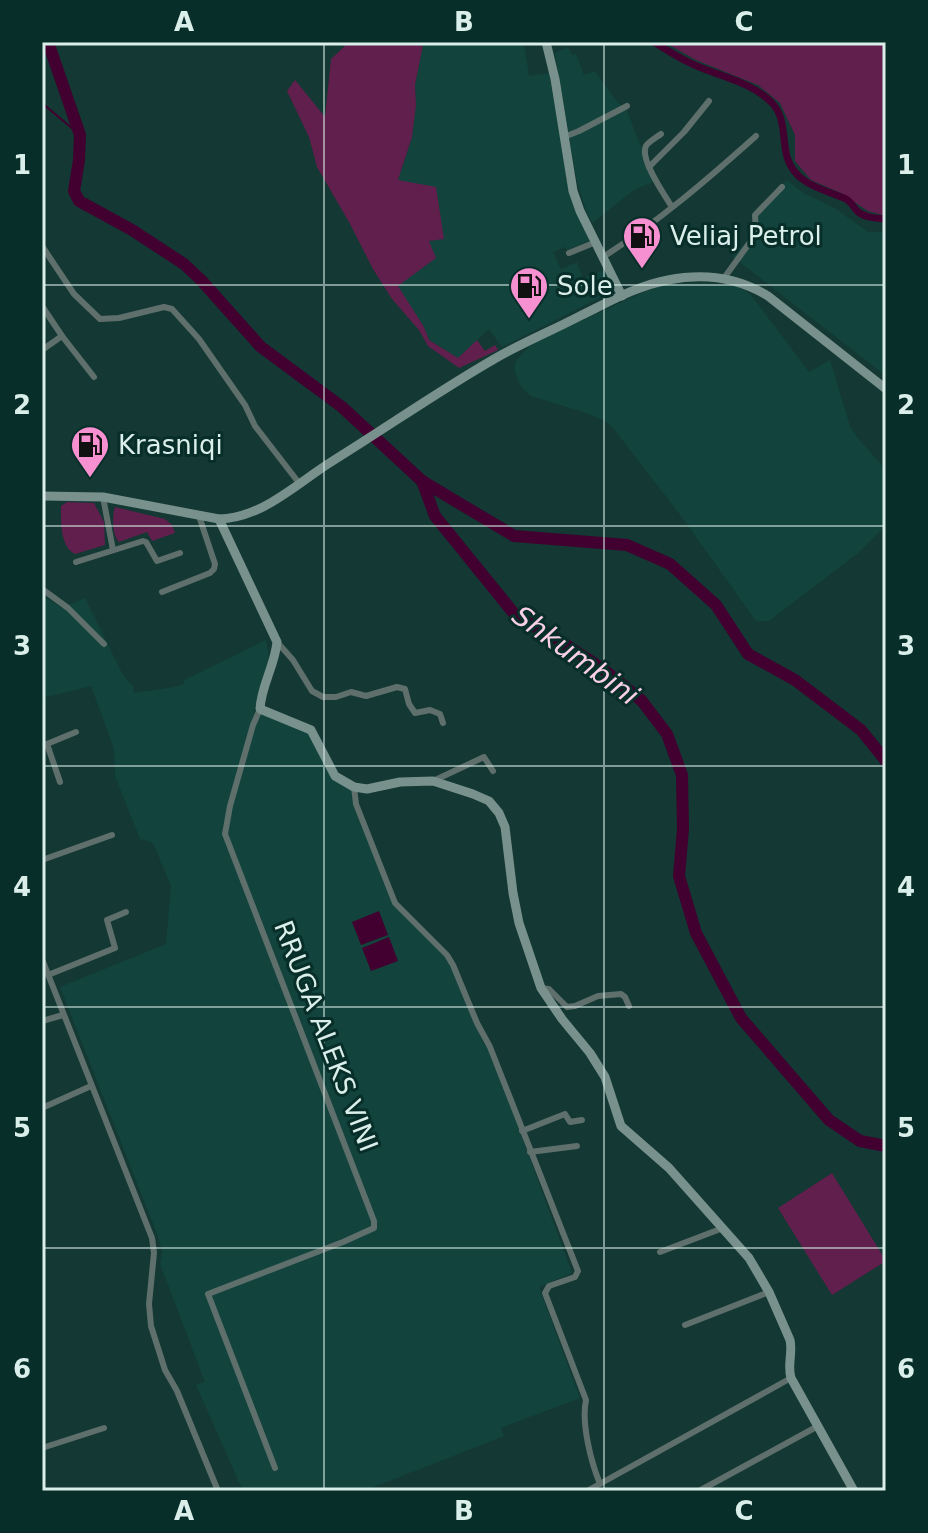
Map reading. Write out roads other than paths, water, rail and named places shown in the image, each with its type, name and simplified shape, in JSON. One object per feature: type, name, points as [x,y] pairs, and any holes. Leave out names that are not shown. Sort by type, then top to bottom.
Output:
[{"type":"street","points":[[546,42],[573,191],[622,296]]},
{"type":"street","points":[[649,167],[709,101]]},
{"type":"street","points":[[564,137],[627,106]]},
{"type":"street","points":[[661,134],[645,147],[644,152],[653,177],[672,207]]},
{"type":"street","points":[[603,257],[672,207],[756,136]]},
{"type":"street","points":[[724,278],[756,234],[755,215],[782,187]]},
{"type":"street","points":[[569,253],[596,242]]},
{"type":"street","points":[[42,246],[74,294],[100,319],[119,318],[164,307],[172,309],[199,339],[245,405],[255,426],[299,483]]},
{"type":"street","points":[[42,496],[103,497],[199,516],[233,519],[275,500],[498,357],[641,287],[669,279],[724,278],[754,287],[886,389]]},
{"type":"street","points":[[42,306],[94,377]]},
{"type":"street","points":[[42,350],[62,336]]},
{"type":"street","points":[[103,497],[113,550]]},
{"type":"street","points":[[162,592],[214,569],[199,516]]},
{"type":"street","points":[[219,519],[277,642],[293,660],[312,691],[323,697],[351,692],[366,696],[397,687],[405,689],[415,713],[430,710],[440,714],[443,723]]},
{"type":"street","points":[[76,562],[143,541],[157,561],[180,553]]},
{"type":"street","points":[[42,589],[68,608],[104,644]]},
{"type":"street","name":"RRUGA ALEKS VINI","points":[[275,1468],[208,1294],[374,1228],[374,1221],[225,834],[230,806],[277,642]]},
{"type":"street","points":[[260,709],[311,730],[335,776],[354,787],[367,789],[400,782],[433,781],[489,801],[499,813],[505,827],[519,923],[541,988],[605,1077],[621,1126],[669,1168],[749,1258],[769,1292],[790,1340],[792,1346],[788,1369],[791,1378],[854,1491]]},
{"type":"street","points":[[60,782],[44,745],[76,732]]},
{"type":"street","points":[[433,781],[484,757],[493,771]]},
{"type":"street","points":[[354,787],[356,804],[395,903],[450,960],[490,1047],[578,1271],[575,1277],[549,1286],[545,1293],[586,1400],[584,1410],[595,1488],[791,1378]]},
{"type":"street","points":[[42,860],[112,835]]},
{"type":"street","points":[[48,975],[115,948],[107,920],[126,912]]},
{"type":"street","points":[[42,959],[152,1238],[154,1253],[149,1304],[153,1333],[165,1370],[177,1391],[218,1491]]},
{"type":"street","points":[[541,988],[549,989],[567,1007],[598,996],[621,994],[629,1006]]},
{"type":"street","points":[[42,1021],[63,1015]]},
{"type":"street","points":[[42,1108],[91,1086]]},
{"type":"street","points":[[522,1131],[565,1114],[570,1122],[582,1120]]},
{"type":"street","points":[[530,1152],[577,1146]]},
{"type":"street","points":[[660,1252],[723,1228]]},
{"type":"street","points":[[685,1325],[769,1292]]},
{"type":"street","points":[[699,1491],[819,1425]]},
{"type":"street","points":[[42,1448],[104,1428]]},
{"type":"waterway","name":"Shkumbini","points":[[48,42],[80,135],[74,191],[79,201],[132,230],[184,264],[261,347],[342,407],[422,481],[514,536],[627,545],[670,564],[716,605],[748,654],[795,680],[861,730],[886,761]]},
{"type":"waterway","points":[[654,42],[686,61],[747,86],[765,97],[780,116],[787,157],[796,174],[810,184],[846,199],[864,215],[886,219]]},
{"type":"waterway","points":[[42,103],[80,135]]},
{"type":"waterway","name":"Shkumbini","points":[[422,481],[435,516],[516,616],[604,670],[642,701],[667,734],[682,775],[683,829],[679,876],[696,933],[741,1018],[829,1120],[860,1141],[886,1146]]},
{"type":"place","name":"Veliaj Petrol","points":[[642,270]]},
{"type":"place","name":"Sole","points":[[529,320]]},
{"type":"place","name":"Krasniqi","points":[[90,479]]}]
